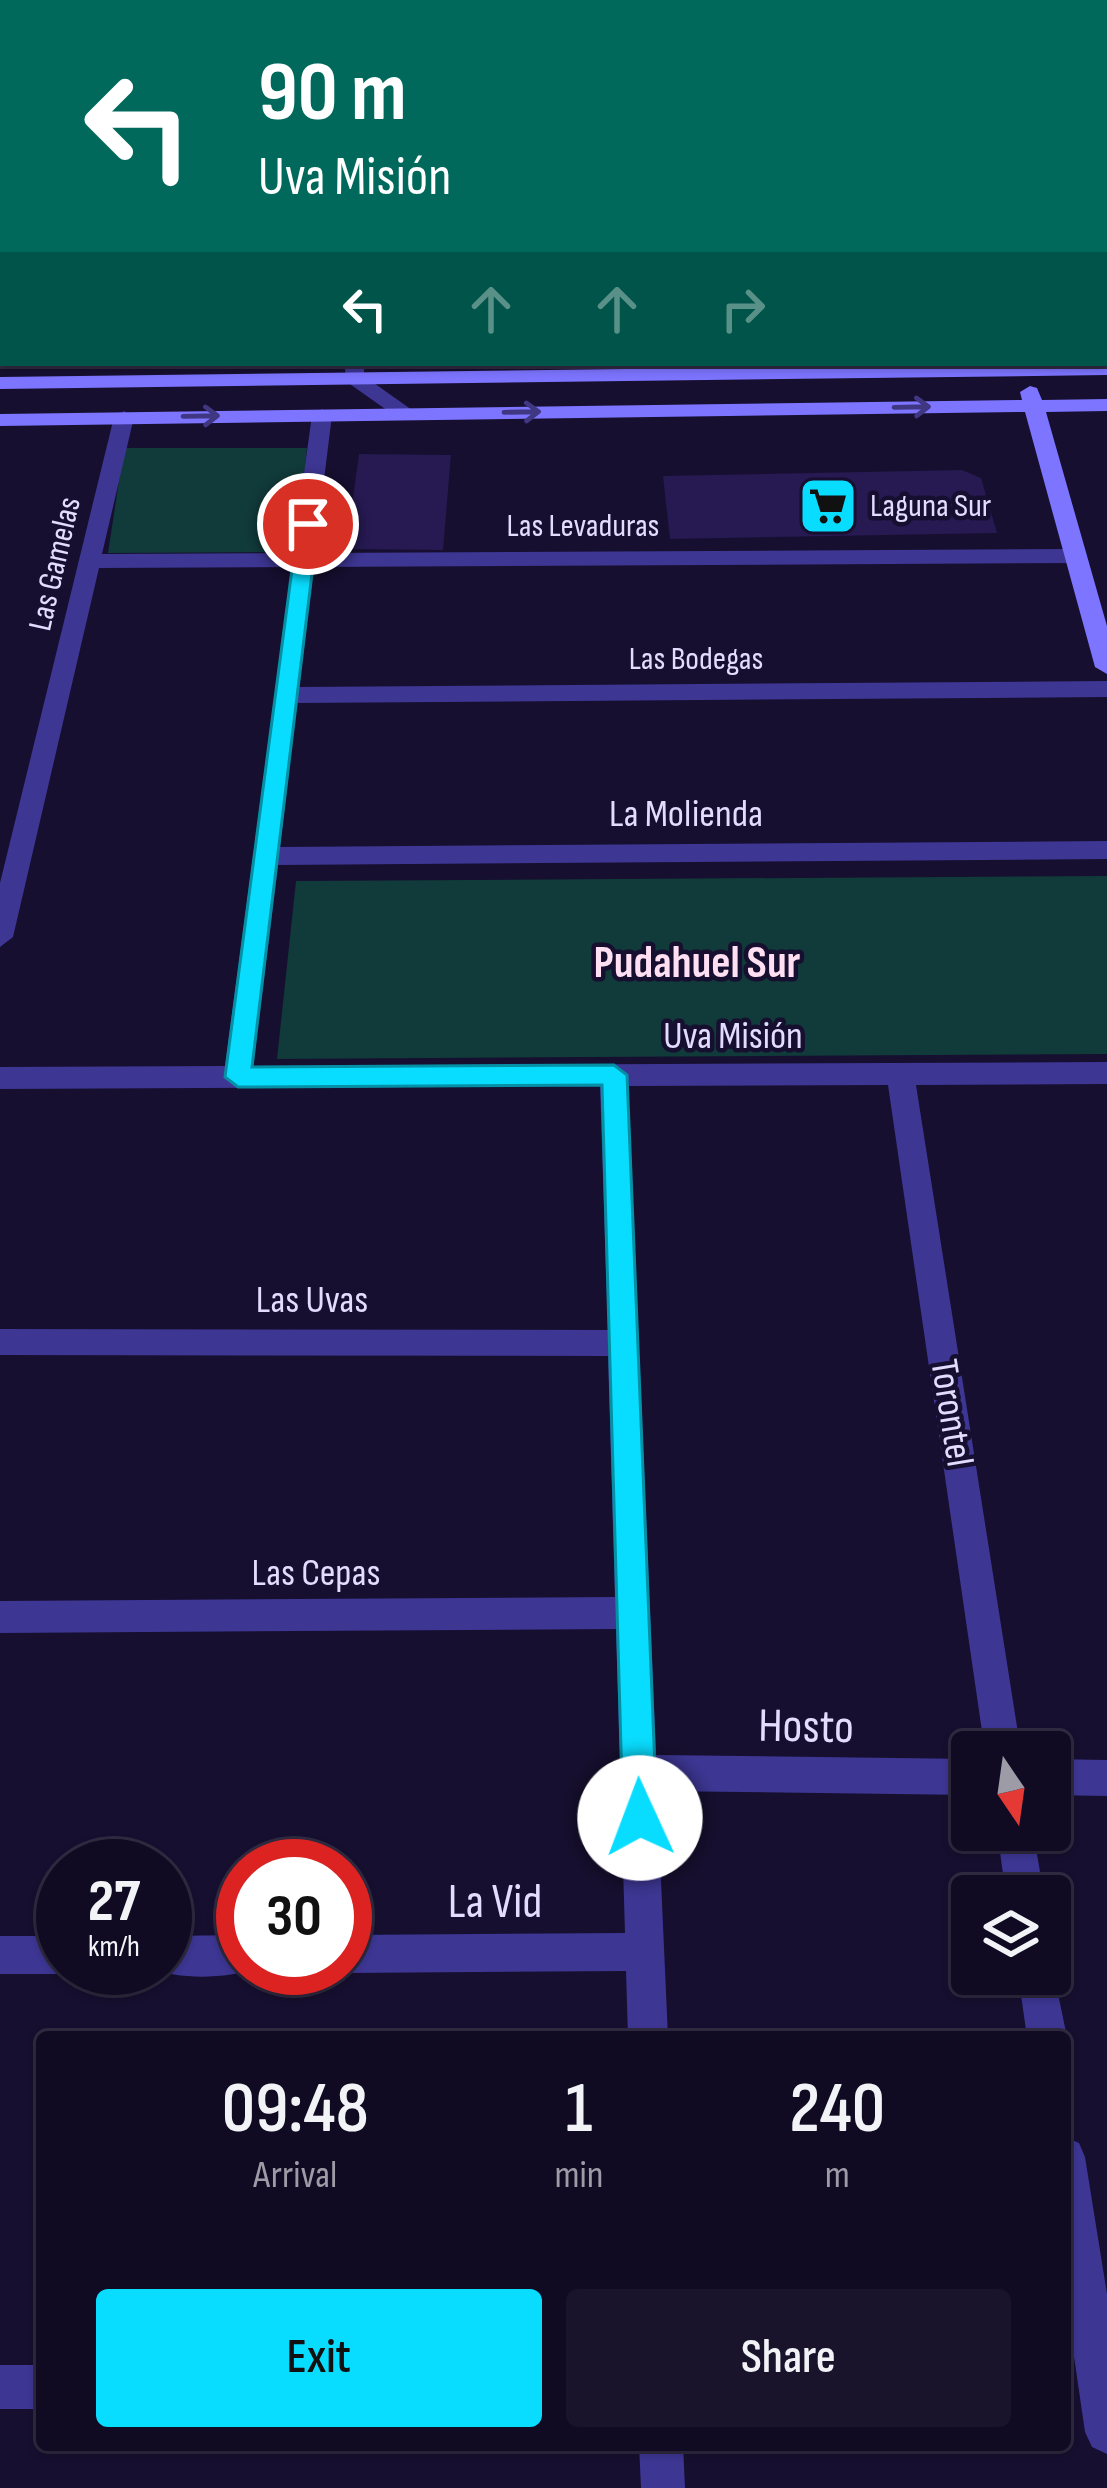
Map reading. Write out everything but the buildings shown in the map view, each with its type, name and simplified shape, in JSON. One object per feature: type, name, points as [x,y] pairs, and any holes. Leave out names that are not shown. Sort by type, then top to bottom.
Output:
[{"type":"street","points":[[1023,367],[1107,667]]},
{"type":"street","points":[[0,382],[354,371],[1095,367],[1105,411],[1034,406],[0,420]]},
{"type":"street","points":[[354,371],[405,414]]},
{"type":"street","points":[[238,1077],[322,415]]},
{"type":"street","name":"Las Gamelas","points":[[0,937],[124,417]]},
{"type":"street","name":"Las Levaduras","points":[[90,561],[1076,556]]},
{"type":"street","name":"Las Bodegas","points":[[286,695],[1107,689]]},
{"type":"street","name":"La Molienda","points":[[266,856],[1107,850]]},
{"type":"street","name":"Uva Misión","points":[[0,1078],[1107,1073]]},
{"type":"street","name":"Torontel","points":[[900,1074],[1000,1731]]},
{"type":"street","points":[[614,1075],[647,2031]]},
{"type":"street","name":"Las Uvas","points":[[0,1342],[624,1343]]},
{"type":"street","name":"Las Cepas","points":[[0,1617],[633,1613]]},
{"type":"street","name":"Hosto","points":[[638,1773],[951,1777]]},
{"type":"street","points":[[1071,1778],[1107,1778]]},
{"type":"street","name":"La Vid","points":[[372,1954],[645,1952]]},
{"type":"street","points":[[0,1955],[36,1955]]},
{"type":"street","points":[[1040,1995],[1046,2031]]},
{"type":"street","points":[[1071,2196],[1107,2432]]},
{"type":"street","points":[[0,2387],[36,2387]]},
{"type":"street","points":[[662,2451],[663,2488]]},
{"type":"green space","points":[[124,448],[307,448],[296,552],[108,553]]},
{"type":"green space","points":[[1107,876],[1107,1054],[277,1059],[296,881]]},
{"type":"place","name":"Laguna Sur","points":[[828,506]]},
{"type":"district","name":"Pudahuel Sur","points":[[697,963]]},
{"type":"route","points":[[308,524],[238,1077],[614,1075],[640,1818]]}]
